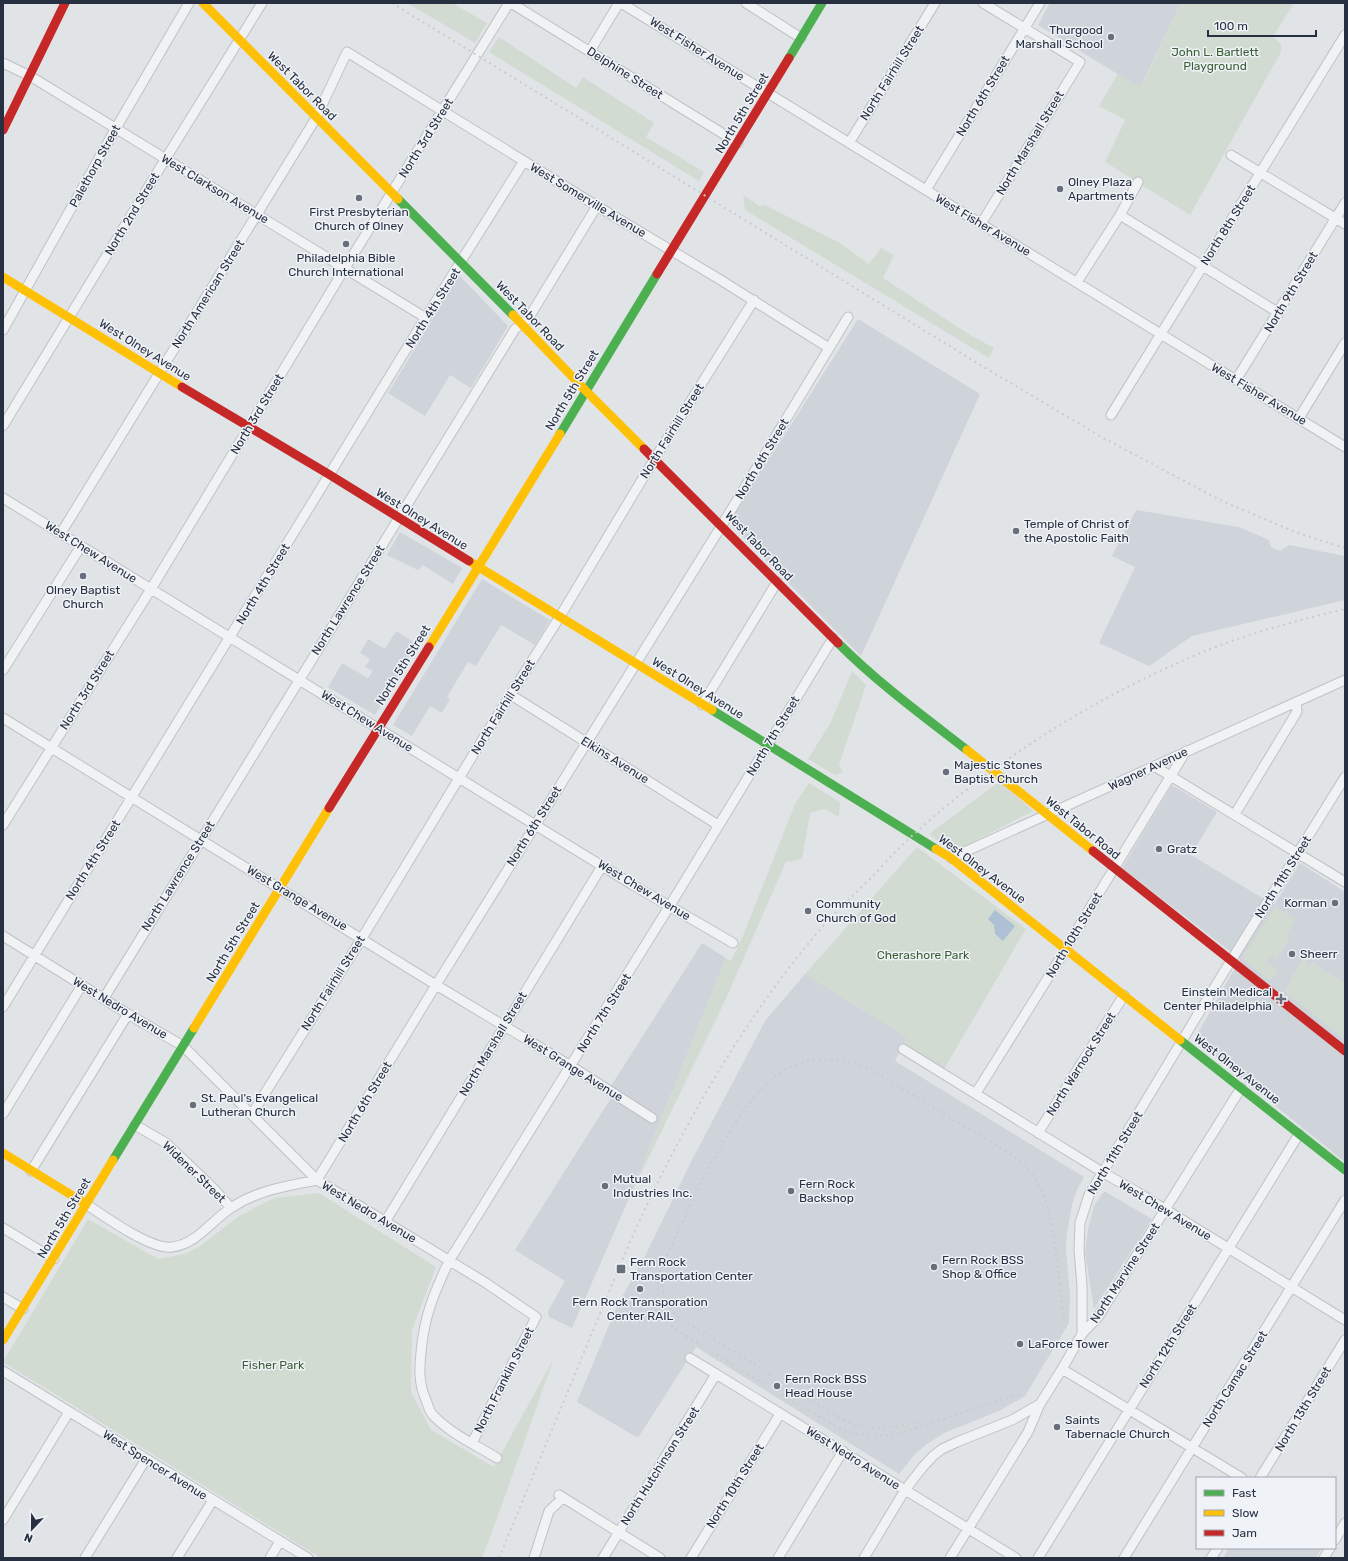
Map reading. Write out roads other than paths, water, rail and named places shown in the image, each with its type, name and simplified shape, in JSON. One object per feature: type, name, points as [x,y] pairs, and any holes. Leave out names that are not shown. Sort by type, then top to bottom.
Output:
[{"type":"street","points":[[3,130],[65,3]]},
{"type":"street","name":"Palethorp Street","points":[[3,330],[116,128],[189,3]]},
{"type":"street","name":"West Tabor Road","points":[[203,3],[522,324],[586,391],[722,524],[777,582],[858,663],[992,769],[1047,815],[1345,1050]]},
{"type":"street","name":"North 2nd Street","points":[[3,426],[262,3]]},
{"type":"street","name":"Delphine Street","points":[[510,3],[738,143]]},
{"type":"street","name":"North 3rd Street","points":[[3,825],[151,589],[345,268],[510,3]]},
{"type":"street","points":[[590,51],[620,3]]},
{"type":"street","name":"West Fisher Avenue","points":[[620,3],[1345,447]]},
{"type":"street","points":[[746,3],[801,38]]},
{"type":"street","name":"North 5th Street","points":[[3,1340],[378,728],[478,568],[822,3]]},
{"type":"street","name":"North Fairhill Street","points":[[849,142],[935,3]]},
{"type":"street","points":[[984,3],[1024,28]]},
{"type":"street","name":"North 6th Street","points":[[926,190],[1040,3]]},
{"type":"street","name":"North Marshall Street","points":[[981,224],[1080,62],[1024,28]]},
{"type":"street","name":"North 8th Street","points":[[1112,415],[1345,35]]},
{"type":"street","name":"North American Street","points":[[61,533],[316,118],[346,52],[348,53]]},
{"type":"street","name":"West Somerville Avenue","points":[[348,53],[597,206],[754,300],[829,348]]},
{"type":"street","name":"West Clarkson Avenue","points":[[3,63],[30,76],[426,318]]},
{"type":"street","points":[[1232,155],[1345,224]]},
{"type":"street","name":"North 4th Street","points":[[3,1007],[524,161]]},
{"type":"street","points":[[1077,282],[1120,215],[1138,182]]},
{"type":"street","name":"North 9th Street","points":[[1236,380],[1279,313],[1345,203]]},
{"type":"street","name":"North Lawrence Street","points":[[104,998],[515,330],[528,319],[597,206]]},
{"type":"street","points":[[1120,215],[1279,313]]},
{"type":"street","name":"West Olney Avenue","points":[[3,277],[249,428],[330,475],[478,568],[951,858],[1345,1170]]},
{"type":"street","name":"North Fairhill Street","points":[[252,1114],[362,938],[459,778],[560,618],[655,458],[754,300]]},
{"type":"street","name":"North 6th Street","points":[[318,1180],[436,985],[636,664],[848,317]]},
{"type":"street","points":[[1298,418],[1345,343]]},
{"type":"street","name":"West Chew Avenue","points":[[3,498],[669,907],[733,943]]},
{"type":"street","points":[[3,670],[6,658],[81,546]]},
{"type":"street","points":[[702,705],[777,582]]},
{"type":"street","name":"North 7th Street","points":[[497,1458],[450,1429],[431,1413],[421,1388],[420,1363],[425,1321],[435,1292],[449,1261],[571,1066],[833,638]]},
{"type":"street","name":"Wagner Avenue","points":[[951,858],[1345,680]]},
{"type":"street","name":"Elkins Avenue","points":[[511,695],[718,825]]},
{"type":"street","points":[[1235,814],[1295,715],[1297,711],[1296,702]]},
{"type":"street","name":"West Grange Avenue","points":[[3,718],[436,985],[571,1066],[652,1118]]},
{"type":"street","name":"North 10th Street","points":[[976,1093],[1066,949],[1186,751]]},
{"type":"street","points":[[1154,766],[1345,882]]},
{"type":"street","name":"North 11th Street","points":[[864,1558],[905,1490],[922,1468],[942,1449],[970,1436],[1012,1420],[1040,1404],[1062,1369],[1082,1334],[1082,1286],[1079,1250],[1080,1223],[1089,1196],[1102,1172],[1345,776]]},
{"type":"street","name":"North Marshall Street","points":[[385,1222],[602,866]]},
{"type":"street","name":"West Nedro Avenue","points":[[3,936],[128,1014],[183,1046],[318,1180],[486,1283],[536,1317]]},
{"type":"street","points":[[3,1114],[82,985]]},
{"type":"street","name":"North Warnock Street","points":[[1038,1132],[1124,995]]},
{"type":"street","points":[[31,1171],[128,1014]]},
{"type":"street","name":"West Chew Avenue","points":[[903,1049],[1345,1320]]},
{"type":"street","name":"North Marvine Street","points":[[1082,1334],[1098,1317],[1241,1088]]},
{"type":"street","name":"Widener Street","points":[[134,1125],[166,1143],[213,1188],[231,1208]]},
{"type":"street","name":"North 12th Street","points":[[1038,1558],[1299,1134]]},
{"type":"street","points":[[3,1153],[153,1244],[171,1247],[192,1241],[231,1208],[254,1196],[275,1188],[318,1180]]},
{"type":"street","name":"North Camac Street","points":[[1124,1558],[1345,1200]]},
{"type":"street","points":[[3,1228],[54,1259]]},
{"type":"street","points":[[3,1297],[23,1309]]},
{"type":"street","name":"North Franklin Street","points":[[472,1443],[536,1317]]},
{"type":"street","name":"North 13th Street","points":[[1261,1477],[1345,1340]]},
{"type":"street","name":"West Nedro Avenue","points":[[690,1358],[1016,1558]]},
{"type":"street","points":[[1062,1369],[1240,1477]]},
{"type":"street","name":"West Spencer Avenue","points":[[3,1371],[308,1558]]},
{"type":"street","name":"North Hutchinson Street","points":[[603,1558],[716,1374]]},
{"type":"street","points":[[950,1558],[1028,1432],[1040,1404]]},
{"type":"street","points":[[3,1520],[69,1412]]},
{"type":"street","name":"North 10th Street","points":[[691,1558],[780,1414]]},
{"type":"street","points":[[778,1558],[843,1452]]},
{"type":"street","points":[[85,1558],[146,1459]]},
{"type":"street","points":[[534,1558],[549,1511],[561,1497],[660,1558]]},
{"type":"street","points":[[177,1558],[213,1500]]},
{"type":"street","points":[[1338,1538],[1345,1523]]},
{"type":"street","points":[[270,1558],[280,1541]]},
{"type":"street","points":[[1211,1558],[1217,1549]]},
{"type":"street","points":[[1324,1558],[1329,1549]]},
{"type":"water","points":[[995,910],[1015,926],[1003,941],[995,934],[994,925],[988,919]]},
{"type":"railway","points":[[392,3],[982,366],[1105,439],[1222,501],[1295,532],[1345,548]]},
{"type":"railway","points":[[620,1265],[660,1177],[683,1134],[707,1091],[759,1009],[824,925],[896,851],[930,819],[967,789],[1045,734],[1127,687],[1170,666],[1245,636],[1345,609]]},
{"type":"railway","points":[[663,1313],[659,1303],[658,1292],[660,1271],[704,1176],[746,1107],[769,1082],[783,1071],[804,1062],[815,1060],[837,1060],[870,1069],[1007,1152],[1020,1162],[1035,1178],[1044,1196],[1054,1239],[1065,1324]]},
{"type":"railway","points":[[499,1558],[618,1270]]},
{"type":"railway","points":[[662,1285],[666,1302],[677,1316],[773,1376]]},
{"type":"railway","points":[[667,1321],[678,1331],[767,1386]]},
{"type":"railway","points":[[787,1385],[853,1424],[880,1428],[917,1422]]},
{"type":"railway","points":[[782,1395],[844,1431],[864,1435],[880,1435],[900,1433],[1023,1393]]},
{"type":"place","name":"Thurgood Marshall School","points":[[1111,37]]},
{"type":"place","name":"Olney Plaza Apartments","points":[[1060,189]]},
{"type":"place","name":"First Presbyterian Church of Olney","points":[[359,198]]},
{"type":"place","name":"Philadelphia Bible Church International","points":[[346,244]]},
{"type":"place","name":"Temple of Christ of the Apostolic Faith","points":[[1016,531]]},
{"type":"place","name":"Olney Baptist Church","points":[[83,576]]},
{"type":"place","name":"Majestic Stones Baptist Church","points":[[946,772]]},
{"type":"place","name":"Gratz","points":[[1159,849]]},
{"type":"place","name":"Korman","points":[[1335,903]]},
{"type":"place","name":"Community Church of God","points":[[808,911]]},
{"type":"place","name":"Sheerr","points":[[1292,954]]},
{"type":"place","name":"Einstein Medical Center Philadelphia","points":[[1281,999]]},
{"type":"place","name":"St. Paul's Evangelical Lutheran Church","points":[[193,1105]]},
{"type":"place","name":"Mutual Industries Inc.","points":[[605,1186]]},
{"type":"place","name":"Fern Rock Backshop","points":[[791,1191]]},
{"type":"place","name":"Fern Rock BSS Shop & Office","points":[[934,1267]]},
{"type":"place","name":"Fern Rock Transportation Center","points":[[621,1269]]},
{"type":"place","name":"Fern Rock Transporation Center RAIL","points":[[640,1289]]},
{"type":"place","name":"LaForce Tower","points":[[1020,1344]]},
{"type":"place","name":"Fern Rock BSS Head House","points":[[777,1386]]},
{"type":"place","name":"Saints Tabernacle Church","points":[[1057,1427]]},
{"type":"park label","name":"John L. Bartlett Playground","points":[[1215,59]]},
{"type":"park label","name":"Cherashore Park","points":[[923,955]]},
{"type":"park label","name":"Fisher Park","points":[[273,1365]]}]
